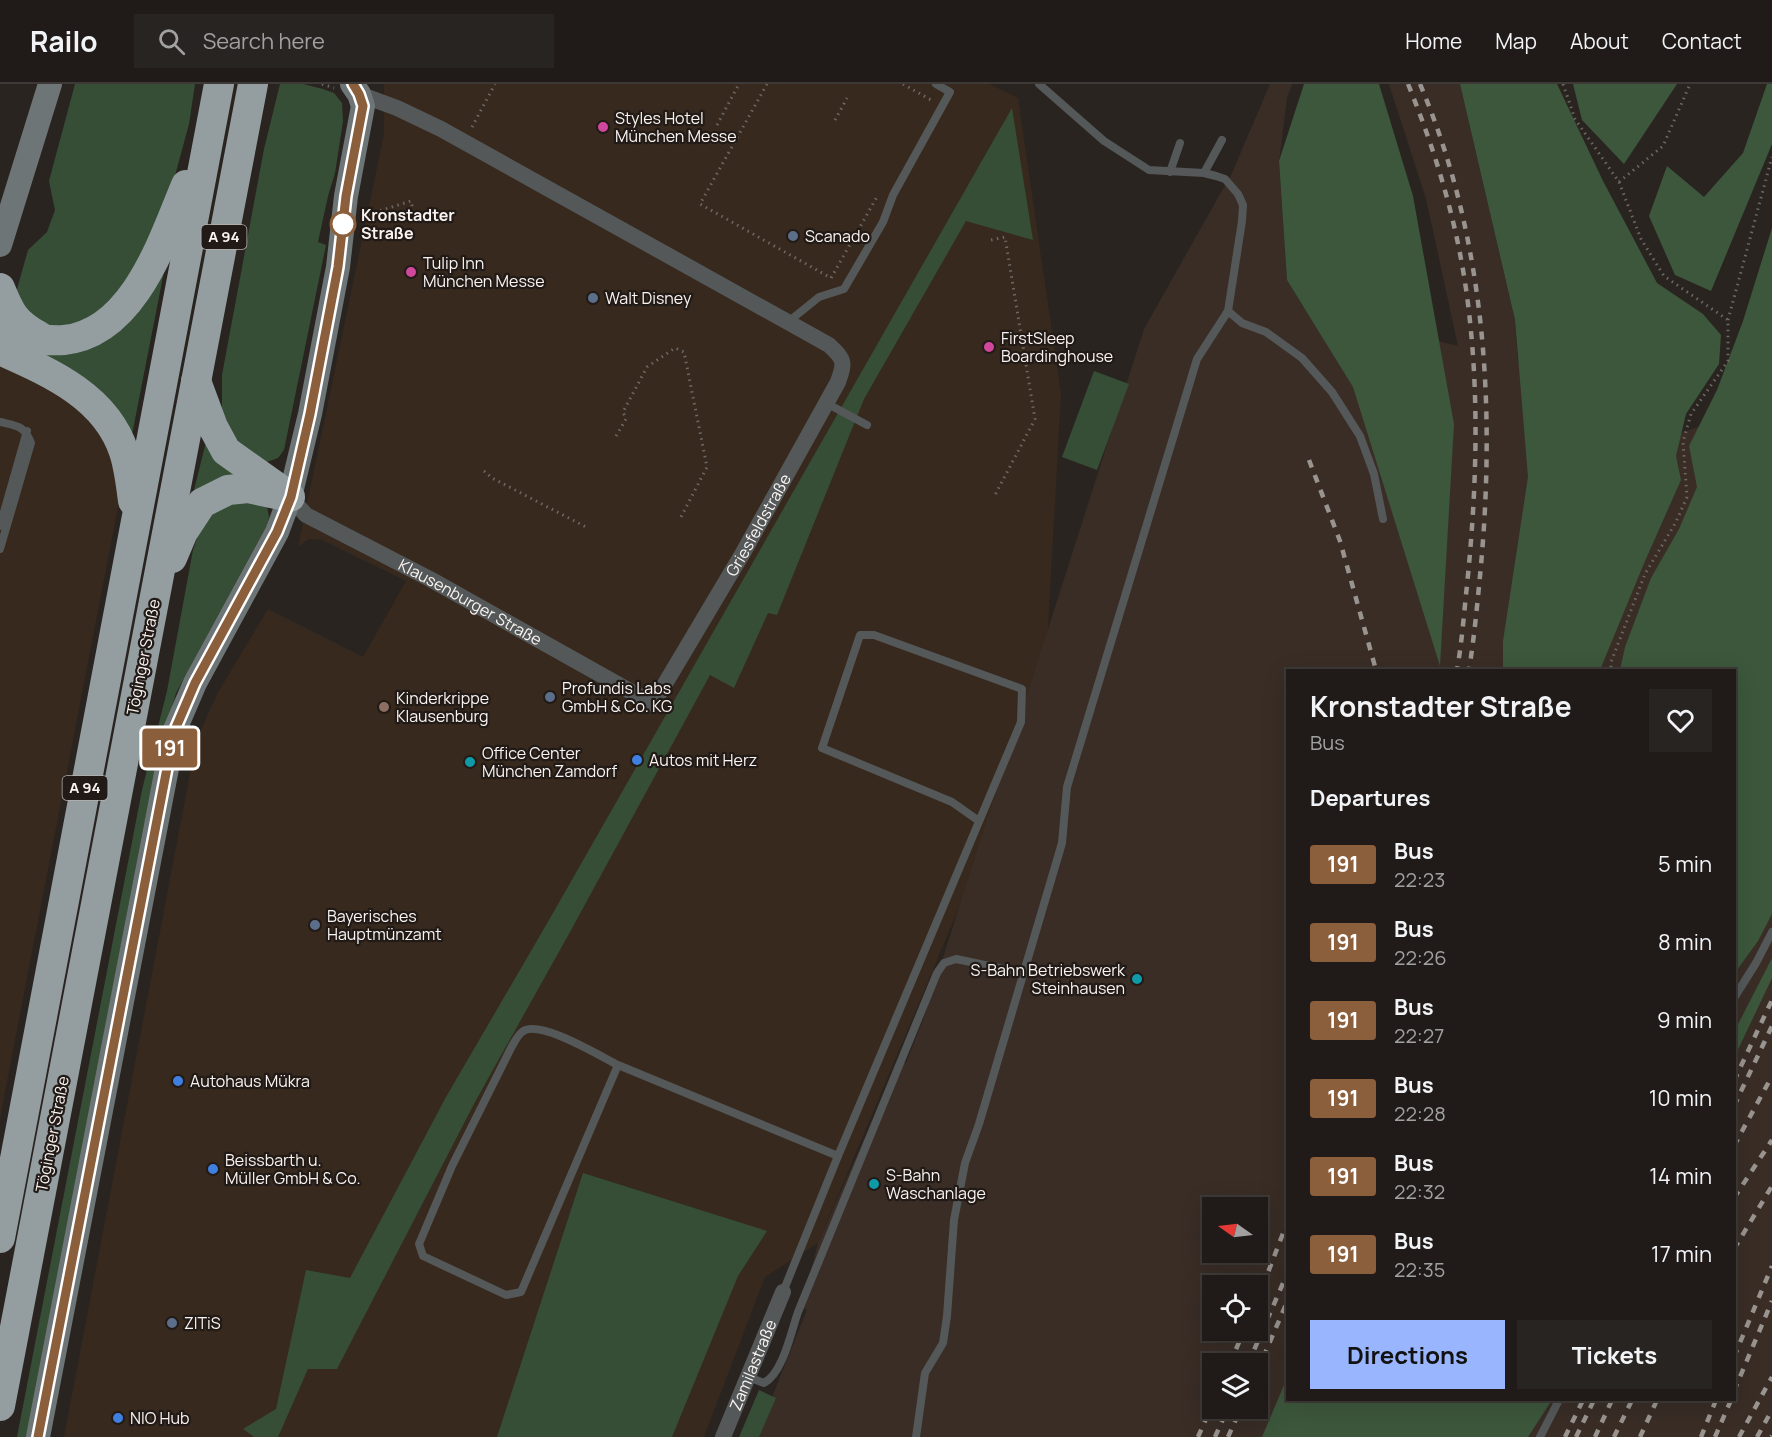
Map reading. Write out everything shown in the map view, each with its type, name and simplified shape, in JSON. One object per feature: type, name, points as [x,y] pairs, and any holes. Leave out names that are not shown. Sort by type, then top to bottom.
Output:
[{"type":"highway","name":"Töginger Straße","points":[[0,1238],[218,86]]},
{"type":"highway","name":"Töginger Straße","points":[[0,1406],[252,89]]},
{"type":"highway","points":[[0,332],[64,340],[88,333],[111,320],[137,291],[159,251],[210,130]]},
{"type":"highway","points":[[0,288],[10,314],[24,328],[45,339]]},
{"type":"highway","points":[[8,357],[60,379],[92,402],[115,429],[125,453],[136,519]]},
{"type":"highway","points":[[196,380],[213,427],[226,451],[291,497]]},
{"type":"highway","points":[[154,598],[183,532],[202,503],[228,490],[248,488],[291,497]]},
{"type":"street","points":[[0,245],[50,84]]},
{"type":"street","points":[[358,87],[464,141],[788,322]]},
{"type":"street","points":[[38,1437],[174,732],[195,683],[277,532],[291,497],[310,414],[338,267],[346,196],[363,106],[358,87]]},
{"type":"street","name":"Griesfeldstraße","points":[[653,704],[744,551],[843,368],[842,357],[829,345],[788,322]]},
{"type":"street","name":"Klausenburger Straße","points":[[291,497],[306,515],[430,579],[653,704]]},
{"type":"street","name":"Zamilastraße","points":[[723,1437],[783,1292]]},
{"type":"lane","points":[[788,322],[819,297],[844,289],[883,222],[893,195],[950,92],[936,84]]},
{"type":"lane","points":[[916,1437],[925,1373],[943,1343],[954,1220],[965,1163],[979,1124],[1062,843],[1067,787],[1197,359],[1228,311],[1242,220],[1243,205],[1234,187],[1225,179],[1204,173],[1149,170],[1104,141],[1039,84]]},
{"type":"lane","points":[[1204,173],[1222,140]]},
{"type":"lane","points":[[1170,172],[1180,143]]},
{"type":"lane","points":[[1228,311],[1242,323],[1266,332],[1302,358],[1332,392],[1360,436],[1374,474],[1383,519]]},
{"type":"lane","points":[[826,403],[867,425]]},
{"type":"lane","points":[[0,422],[21,427],[27,431],[31,443],[0,549]]},
{"type":"lane","points":[[0,526],[27,431]]},
{"type":"lane","points":[[783,1292],[1021,722],[1022,689],[874,635],[860,635],[822,748],[952,802],[979,820]]},
{"type":"lane","points":[[1736,995],[1772,932]]},
{"type":"lane","points":[[748,1377],[764,1383],[772,1379],[779,1365],[798,1312],[937,973],[944,963],[956,958],[1024,973]]},
{"type":"lane","points":[[618,1065],[521,1292],[506,1295],[423,1256],[419,1244],[452,1166],[511,1048],[522,1031],[532,1028],[546,1030],[618,1065],[838,1156]]},
{"type":"lane","points":[[1540,1437],[1558,1401]]},
{"type":"path","points":[[464,141],[495,84]]},
{"type":"path","points":[[717,125],[739,84]]},
{"type":"path","points":[[767,84],[699,204],[831,278]]},
{"type":"path","points":[[903,84],[932,100]]},
{"type":"path","points":[[1563,84],[1575,119],[1619,182],[1641,239],[1664,276],[1728,320]]},
{"type":"path","points":[[1619,182],[1663,146],[1690,84]]},
{"type":"path","points":[[835,120],[847,98]]},
{"type":"path","points":[[1611,669],[1611,662],[1645,574],[1676,522],[1687,497],[1683,442],[1691,414],[1728,361],[1728,320],[1772,157]]},
{"type":"path","points":[[380,210],[411,201],[414,214]]},
{"type":"path","points":[[991,240],[1005,237],[1035,419],[995,495]]},
{"type":"path","points":[[616,436],[626,419],[623,412],[647,366],[675,348],[684,351],[707,468],[681,517]]},
{"type":"path","points":[[484,471],[492,478],[586,527]]},
{"type":"shaded area","points":[[384,84],[989,84],[1018,98],[1061,393],[1047,646],[1009,789],[818,1243],[765,1277],[704,1437],[64,1437],[192,763],[200,732],[217,694],[268,609],[363,657],[406,581],[322,540],[309,539],[298,547],[384,134]]},
{"type":"shaded area","points":[[1270,84],[1292,84],[1287,98],[1279,162],[1287,280],[1303,306],[1458,346],[1426,199],[1389,84],[1460,84],[1515,320],[1518,362],[1534,366],[1542,484],[1717,420],[1772,250],[1772,1437],[756,1437],[807,1310],[802,1307],[818,1243],[898,1063],[906,1063],[924,1017],[1144,329],[1232,173]]},
{"type":"shaded area","points":[[0,343],[130,445],[0,1118]]},
{"type":"green space","points":[[75,84],[195,84],[189,124],[170,194],[148,252],[100,317],[49,329],[14,300],[28,250],[47,232],[55,210],[49,181]]},
{"type":"green space","points":[[280,84],[303,84],[334,93],[342,103],[343,121],[335,173],[318,242],[326,245],[284,450],[278,458],[267,462],[243,453],[222,416],[222,375],[264,149]]},
{"type":"green space","points":[[1304,84],[1379,84],[1413,196],[1454,424],[1440,666],[1353,387],[1287,280],[1279,161]]},
{"type":"green space","points":[[1460,84],[1557,84],[1603,181],[1657,283],[1703,314],[1721,335],[1719,364],[1686,414],[1676,456],[1681,480],[1600,669],[1503,669],[1503,641],[1528,477],[1515,320]]},
{"type":"green space","points":[[1573,84],[1677,84],[1624,164],[1582,120]]},
{"type":"green space","points":[[1767,84],[1772,84],[1772,144],[1711,291],[1675,275],[1649,216],[1667,166],[1704,197],[1743,153]]},
{"type":"green space","points":[[1012,108],[1033,240],[966,221],[864,399],[777,615],[768,613],[734,688],[710,675],[475,1102],[337,1369],[308,1369],[278,1437],[254,1437],[243,1429],[276,1409],[306,1270],[350,1278],[446,1097]]},
{"type":"green space","points":[[1772,228],[1772,914],[1758,941],[1736,971],[1736,669],[1620,669],[1625,647],[1651,578],[1679,529],[1697,487],[1689,446],[1717,390],[1743,321]]},
{"type":"green space","points":[[168,251],[130,445],[1,338],[64,349]]},
{"type":"green space","points":[[1094,371],[1129,384],[1097,470],[1062,457]]},
{"type":"green space","points":[[206,442],[240,478],[193,494]]},
{"type":"green space","points":[[233,500],[267,506],[269,517],[267,525],[176,693],[160,749],[28,1437],[17,1437],[142,790],[167,691],[193,550],[202,524],[212,513]]},
{"type":"green space","points":[[1772,958],[1772,978],[1736,1054],[1736,1028]]},
{"type":"green space","points":[[583,1173],[767,1231],[738,1276],[672,1437],[497,1437]]},
{"type":"green space","points":[[1286,1380],[1286,1401],[1551,1401],[1528,1437],[1262,1437]]},
{"type":"green space","points":[[759,1390],[776,1398],[759,1437],[739,1437]]},
{"type":"railway","points":[[1408,84],[1436,159],[1457,237],[1470,326],[1475,400],[1475,474],[1463,628],[1457,669]]},
{"type":"railway","points":[[1420,84],[1442,143],[1459,203],[1472,264],[1481,326],[1487,450],[1485,513],[1469,669]]},
{"type":"railway","points":[[1309,460],[1340,541],[1376,669]]},
{"type":"railway","points":[[1736,1077],[1772,1000]]},
{"type":"railway","points":[[1736,1102],[1772,1026]]},
{"type":"railway","points":[[1736,1142],[1772,1076]]},
{"type":"railway","points":[[1736,1195],[1772,1140]]},
{"type":"railway","points":[[1736,1246],[1772,1186]]},
{"type":"railway","points":[[1267,1275],[1286,1226]]},
{"type":"railway","points":[[1736,1352],[1772,1266]]},
{"type":"railway","points":[[1253,1353],[1286,1276]]},
{"type":"railway","points":[[1736,1386],[1772,1301]]},
{"type":"railway","points":[[1265,1353],[1286,1304]]},
{"type":"railway","points":[[1235,1353],[1239,1341]]},
{"type":"railway","points":[[1739,1437],[1772,1377]]},
{"type":"railway","points":[[1565,1437],[1583,1401]]},
{"type":"railway","points":[[1576,1437],[1594,1401]]},
{"type":"railway","points":[[1595,1437],[1612,1401]]},
{"type":"railway","points":[[1614,1437],[1632,1401]]},
{"type":"railway","points":[[1640,1437],[1657,1401]]},
{"type":"railway","points":[[1701,1437],[1716,1401]]},
{"type":"railway","points":[[1715,1437],[1731,1401]]},
{"type":"railway","points":[[1757,1437],[1772,1410]]},
{"type":"railway","points":[[1198,1437],[1206,1419]]},
{"type":"railway","points":[[1215,1437],[1223,1419]]},
{"type":"railway","points":[[1228,1437],[1236,1419]]},
{"type":"bus line","name":"191","points":[[38,1437],[174,732],[195,683],[285,516],[291,497],[310,414],[338,267],[346,196],[363,106],[353,84]]},
{"type":"place","name":"Styles Hotel München Messe","points":[[603,127]]},
{"type":"place","name":"Kronstadter Straße","points":[[343,224]]},
{"type":"place","name":"Scanado","points":[[793,236]]},
{"type":"place","name":"Tulip Inn München Messe","points":[[411,272]]},
{"type":"place","name":"Walt Disney","points":[[593,298]]},
{"type":"place","name":"FirstSleep Boardinghouse","points":[[989,347]]},
{"type":"place","name":"Profundis Labs GmbH & Co. KG","points":[[550,697]]},
{"type":"place","name":"Kinderkrippe Klausenburg","points":[[384,707]]},
{"type":"place","name":"Autos mit Herz","points":[[637,760]]},
{"type":"place","name":"Office Center München Zamdorf","points":[[470,762]]},
{"type":"place","name":"Bayerisches Hauptmünzamt","points":[[315,925]]},
{"type":"place","name":"S-Bahn Betriebswerk Steinhausen","points":[[1137,979]]},
{"type":"place","name":"Autohaus Mükra","points":[[178,1081]]},
{"type":"place","name":"Beissbarth u. Müller GmbH & Co.","points":[[213,1169]]},
{"type":"place","name":"S-Bahn Waschanlage","points":[[874,1184]]},
{"type":"place","name":"ZITiS","points":[[172,1323]]},
{"type":"place","name":"NIO Hub","points":[[118,1418]]}]
